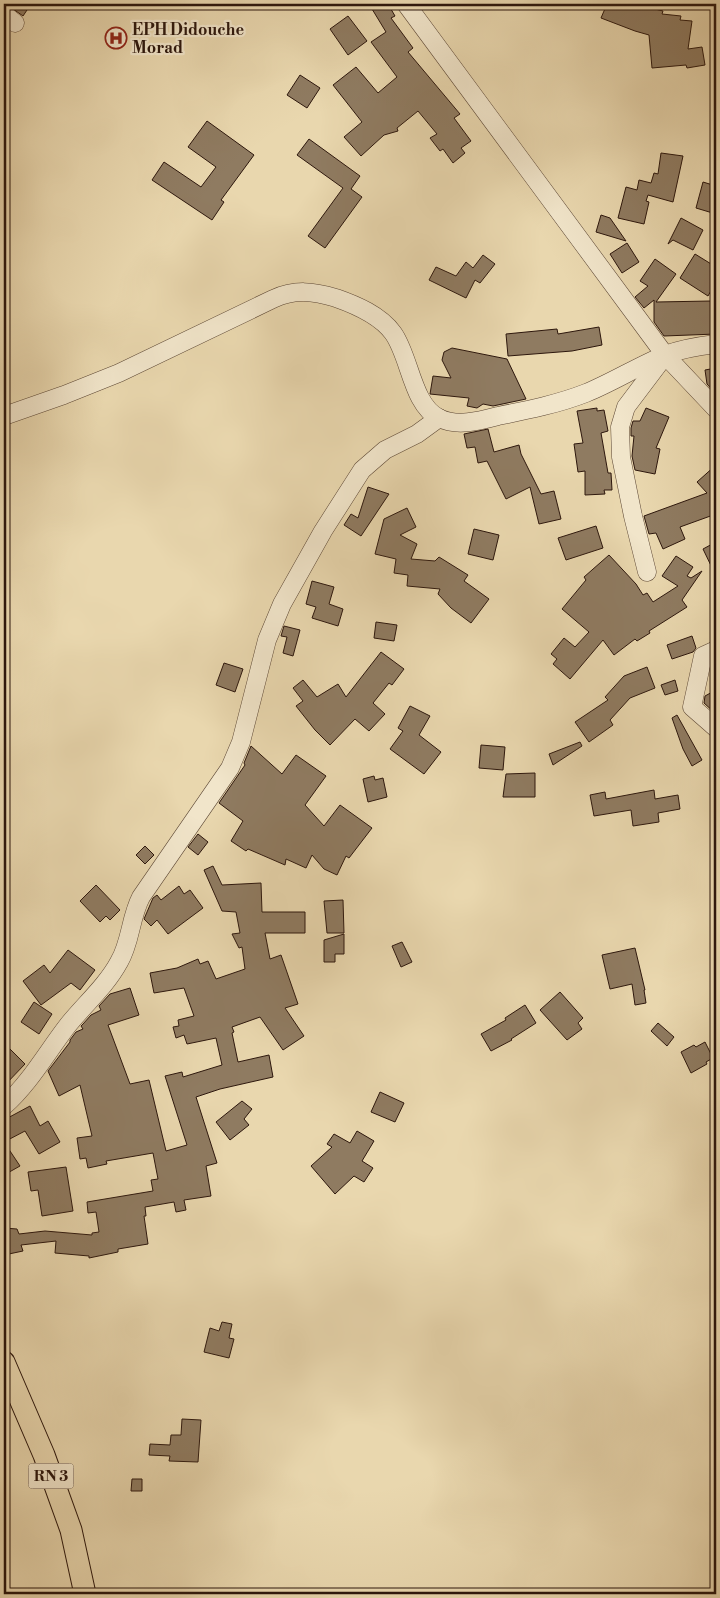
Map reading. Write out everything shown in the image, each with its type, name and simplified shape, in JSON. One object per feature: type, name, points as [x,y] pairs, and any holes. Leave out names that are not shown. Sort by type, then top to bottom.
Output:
[{"type":"main road","name":"RN 3","points":[[4,1362],[51,1474],[70,1530],[85,1594]]},
{"type":"street","points":[[406,4],[664,355],[716,409]]},
{"type":"street","points":[[4,416],[119,373],[278,297],[293,292],[324,294],[350,303],[385,325],[398,342],[423,403],[430,412],[439,418],[450,421],[470,422],[548,405],[599,388],[664,355],[716,344]]},
{"type":"street","points":[[647,572],[632,516],[621,457],[620,427],[626,407],[664,355]]},
{"type":"street","points":[[4,1106],[20,1092],[69,1025],[110,976],[125,949],[133,916],[141,897],[230,768],[241,742],[271,631],[282,604],[323,531],[362,470],[384,450],[417,434],[439,418]]},
{"type":"street","points":[[716,650],[703,656],[692,707],[716,728]]},
{"type":"building","points":[[6,4],[18,4],[27,10],[23,16]]},
{"type":"building","points":[[369,4],[388,4],[395,16],[391,18],[413,48],[408,52],[460,114],[454,118],[471,141],[461,148],[465,153],[453,163],[443,149],[440,151],[430,138],[437,134],[418,111],[397,128],[398,131],[384,135],[361,156],[344,137],[362,122],[333,85],[356,67],[378,93],[397,77],[371,42],[386,32]]},
{"type":"building","points":[[607,4],[635,4],[663,11],[662,14],[681,16],[680,20],[692,21],[688,49],[702,47],[705,65],[687,68],[686,65],[652,68],[649,35],[601,18]]},
{"type":"building","points":[[348,16],[367,41],[348,55],[330,29]]},
{"type":"building","points":[[300,75],[320,88],[307,108],[287,95]]},
{"type":"building","points":[[207,121],[254,155],[221,200],[224,202],[212,220],[152,180],[164,162],[201,187],[216,167],[188,147]]},
{"type":"building","points":[[309,139],[360,176],[351,189],[362,197],[325,248],[308,236],[343,188],[297,155]]},
{"type":"building","points":[[661,153],[683,156],[673,202],[648,195],[646,201],[649,202],[644,224],[618,218],[626,187],[637,190],[639,180],[651,183],[654,173],[658,174]]},
{"type":"building","points":[[703,182],[716,186],[716,214],[696,208]]},
{"type":"building","points":[[601,215],[610,218],[626,241],[596,232]]},
{"type":"building","points":[[681,218],[703,230],[693,250],[673,240],[668,244]]},
{"type":"building","points":[[627,243],[639,262],[622,273],[610,254]]},
{"type":"building","points":[[695,254],[716,267],[716,282],[708,296],[680,278]]},
{"type":"building","points":[[483,255],[495,264],[480,283],[475,280],[466,298],[429,280],[436,267],[456,276],[466,262],[473,268]]},
{"type":"building","points":[[655,259],[676,274],[656,302],[716,302],[716,334],[664,336],[654,322],[654,300],[644,308],[635,297],[648,286],[640,281]]},
{"type":"building","points":[[599,327],[602,345],[572,351],[508,356],[506,334],[557,329],[558,334]]},
{"type":"building","points":[[452,348],[507,359],[526,399],[493,406],[483,404],[477,408],[467,406],[469,398],[430,394],[433,376],[451,378],[442,360],[444,352]]},
{"type":"building","points":[[716,368],[716,394],[707,384],[705,370]]},
{"type":"building","points":[[597,408],[597,411],[604,410],[608,431],[601,433],[608,473],[611,473],[612,490],[604,490],[605,494],[585,495],[585,471],[578,472],[574,444],[583,443],[577,411]]},
{"type":"building","points":[[646,408],[669,417],[656,448],[660,449],[655,474],[635,470],[632,456],[634,436],[631,436],[631,428],[633,421],[640,421]]},
{"type":"building","points":[[488,429],[494,452],[519,445],[521,454],[541,494],[554,491],[561,519],[539,524],[530,487],[506,499],[487,461],[478,463],[475,447],[467,448],[464,434]]},
{"type":"building","points":[[716,465],[716,514],[680,527],[685,539],[663,549],[656,533],[649,534],[644,516],[707,493],[697,482]]},
{"type":"building","points":[[368,487],[389,494],[361,536],[344,525],[351,514],[358,518]]},
{"type":"building","points":[[407,508],[416,527],[400,535],[417,544],[411,559],[435,561],[439,557],[468,575],[464,581],[489,599],[471,623],[451,608],[438,594],[440,589],[407,586],[408,575],[394,573],[396,559],[375,554],[384,519]]},
{"type":"building","points":[[596,526],[603,548],[566,560],[558,538]]},
{"type":"building","points":[[474,529],[499,535],[493,560],[468,554]]},
{"type":"building","points":[[716,542],[716,576],[703,549]]},
{"type":"building","points":[[609,555],[636,584],[643,595],[647,593],[653,602],[678,586],[662,576],[676,556],[693,567],[687,576],[691,578],[702,571],[682,600],[687,607],[649,631],[650,633],[637,641],[635,639],[614,655],[603,640],[570,679],[553,664],[557,659],[551,654],[564,638],[575,647],[589,632],[562,609],[586,580],[584,577]]},
{"type":"building","points":[[312,581],[334,587],[329,604],[343,609],[338,626],[312,618],[316,607],[306,604]]},
{"type":"building","points":[[376,622],[397,625],[394,641],[374,638]]},
{"type":"building","points":[[284,626],[300,630],[293,656],[283,653],[287,637],[281,636]]},
{"type":"building","points":[[692,636],[696,648],[693,652],[672,659],[667,645]]},
{"type":"building","points":[[381,652],[404,669],[392,685],[389,683],[373,703],[385,714],[369,731],[355,719],[330,745],[296,706],[303,701],[293,688],[303,680],[317,697],[338,684],[346,697]]},
{"type":"building","points":[[224,663],[243,669],[235,692],[216,685]]},
{"type":"building","points":[[647,667],[655,688],[630,698],[610,720],[613,725],[589,742],[575,722],[608,700],[605,697],[624,676]]},
{"type":"building","points":[[675,680],[678,691],[665,695],[661,685]]},
{"type":"building","points":[[716,690],[715,713],[704,703],[705,696]]},
{"type":"building","points":[[410,706],[430,716],[419,735],[441,752],[424,774],[390,749],[403,731],[398,728]]},
{"type":"building","points":[[677,715],[702,760],[692,766],[683,749],[672,718]]},
{"type":"building","points":[[580,742],[582,746],[553,765],[549,754]]},
{"type":"building","points":[[481,745],[505,747],[503,770],[479,768]]},
{"type":"building","points":[[251,746],[282,774],[296,755],[326,776],[305,805],[324,826],[340,805],[372,828],[349,858],[346,856],[337,875],[324,869],[312,855],[306,868],[286,859],[285,865],[248,849],[246,851],[231,841],[243,821],[219,803],[245,765],[244,763]]},
{"type":"building","points":[[535,773],[535,797],[503,797],[506,774]]},
{"type":"building","points":[[374,776],[375,780],[383,778],[387,797],[368,802],[363,779]]},
{"type":"building","points":[[654,790],[655,799],[678,795],[680,809],[658,813],[659,822],[633,826],[631,810],[594,816],[590,795],[605,792],[606,799]]},
{"type":"building","points":[[198,834],[208,842],[198,855],[188,847]]},
{"type":"building","points":[[145,846],[154,855],[145,864],[136,855]]},
{"type":"building","points":[[213,866],[222,885],[261,883],[262,912],[305,912],[305,933],[265,933],[270,959],[281,955],[298,1004],[285,1008],[304,1036],[283,1050],[260,1017],[232,1027],[238,1062],[269,1055],[273,1077],[220,1089],[196,1097],[217,1163],[206,1166],[211,1196],[184,1200],[186,1210],[176,1212],[174,1202],[145,1207],[146,1216],[144,1216],[148,1244],[118,1249],[118,1252],[89,1258],[89,1256],[55,1253],[56,1241],[21,1245],[23,1251],[4,1255],[4,1228],[17,1229],[19,1234],[45,1231],[92,1235],[92,1233],[99,1232],[96,1212],[88,1213],[87,1202],[153,1191],[151,1180],[158,1179],[153,1153],[106,1161],[107,1164],[88,1168],[86,1158],[80,1159],[77,1138],[92,1136],[80,1085],[59,1096],[48,1071],[76,1032],[83,1029],[81,1026],[91,1015],[101,1010],[99,1006],[110,994],[130,988],[139,1015],[108,1025],[130,1084],[149,1080],[166,1151],[187,1145],[165,1076],[182,1072],[183,1077],[222,1065],[216,1038],[187,1044],[184,1035],[176,1038],[173,1027],[179,1026],[178,1020],[194,1016],[184,988],[154,993],[150,973],[177,968],[198,959],[200,964],[208,961],[216,979],[245,969],[242,947],[239,948],[232,934],[240,933],[236,912],[222,911],[204,870]]},
{"type":"building","points":[[96,885],[120,910],[110,920],[106,916],[100,922],[80,901]]},
{"type":"building","points":[[179,886],[184,894],[190,890],[203,908],[168,934],[157,920],[151,926],[144,919],[153,898],[157,895],[161,900]]},
{"type":"building","points":[[343,900],[344,933],[327,933],[324,901]]},
{"type":"building","points":[[344,934],[344,954],[335,954],[335,962],[324,962],[324,940]]},
{"type":"building","points":[[402,942],[412,962],[401,967],[392,946]]},
{"type":"building","points":[[635,948],[645,990],[646,1003],[635,1005],[632,984],[610,989],[602,955]]},
{"type":"building","points":[[68,950],[95,970],[80,990],[71,983],[41,1005],[23,981],[44,965],[50,973]]},
{"type":"building","points":[[560,992],[583,1018],[578,1023],[582,1029],[567,1040],[540,1010]]},
{"type":"building","points":[[34,1002],[52,1014],[39,1034],[21,1022]]},
{"type":"building","points":[[525,1005],[536,1023],[512,1040],[491,1051],[481,1034],[506,1020],[505,1018]]},
{"type":"building","points":[[658,1023],[674,1037],[667,1046],[651,1031]]},
{"type":"building","points":[[705,1042],[713,1058],[706,1062],[707,1064],[691,1073],[681,1052]]},
{"type":"building","points":[[4,1043],[25,1064],[4,1086]]},
{"type":"building","points":[[380,1092],[404,1103],[395,1122],[371,1112]]},
{"type":"building","points":[[242,1101],[252,1109],[244,1119],[249,1125],[230,1140],[216,1122]]},
{"type":"building","points":[[30,1106],[40,1126],[48,1121],[60,1142],[39,1154],[25,1131],[4,1142],[4,1120]]},
{"type":"building","points":[[357,1131],[374,1141],[362,1161],[373,1168],[364,1182],[354,1176],[335,1194],[311,1166],[332,1147],[327,1144],[334,1134],[350,1143]]},
{"type":"building","points":[[4,1142],[20,1166],[4,1175]]},
{"type":"building","points":[[66,1167],[73,1211],[42,1216],[38,1190],[31,1191],[28,1172]]},
{"type":"building","points":[[222,1322],[232,1324],[229,1338],[234,1339],[229,1358],[204,1352],[210,1328],[219,1331]]},
{"type":"building","points":[[182,1419],[201,1420],[198,1462],[169,1461],[170,1456],[149,1455],[150,1444],[170,1445],[171,1435],[181,1435]]},
{"type":"building","points":[[132,1479],[142,1479],[142,1491],[131,1491]]},
{"type":"place","name":"EPH Didouche Morad","points":[[116,38]]}]
